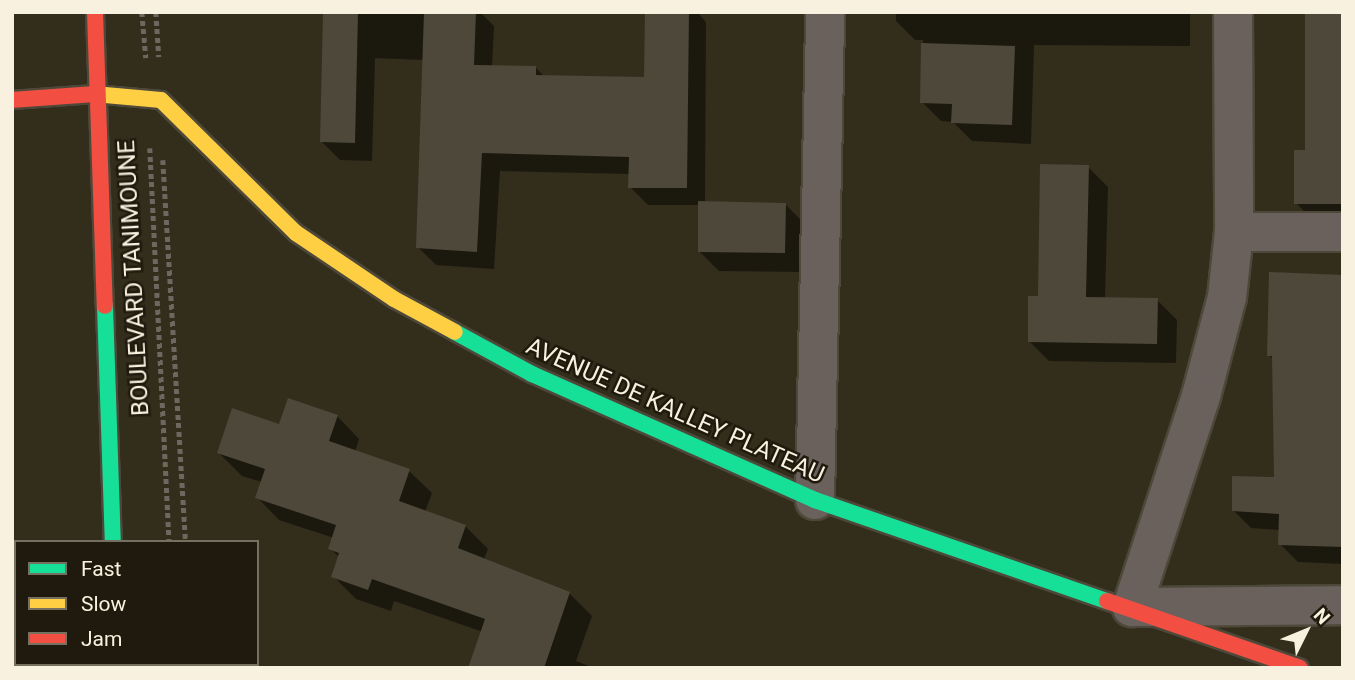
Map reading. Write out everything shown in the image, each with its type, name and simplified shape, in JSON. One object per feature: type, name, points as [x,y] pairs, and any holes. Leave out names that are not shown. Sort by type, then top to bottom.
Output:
[{"type":"street","name":"BOULEVARD TANIMOUNE","points":[[95,12],[94,94],[113,540]]},
{"type":"street","points":[[815,500],[825,12]]},
{"type":"street","points":[[1233,12],[1234,232],[1218,340],[1132,607],[1343,605]]},
{"type":"street","points":[[12,100],[94,94],[155,98]]},
{"type":"street","name":"AVENUE DE KALLEY PLATEAU","points":[[155,98],[296,233],[394,299],[531,373],[815,500],[1132,607],[1300,668]]},
{"type":"street","points":[[1234,232],[1343,232]]},
{"type":"path","name":"BOULEVARD TANIMOUNE","points":[[142,12],[155,98],[169,540]]},
{"type":"path","points":[[156,12],[155,98],[186,540]]},
{"type":"building","points":[[323,12],[358,12],[355,143],[320,142]]},
{"type":"building","points":[[424,12],[476,12],[474,65],[536,66],[536,75],[644,77],[645,12],[689,12],[687,188],[628,188],[629,157],[482,153],[477,252],[416,248]]},
{"type":"building","points":[[1305,12],[1343,12],[1343,204],[1294,204],[1294,150],[1305,150]]},
{"type":"building","points":[[921,43],[1015,46],[1012,125],[951,123],[952,104],[920,103]]},
{"type":"building","points":[[1040,164],[1089,165],[1086,297],[1158,298],[1157,344],[1028,342],[1028,296],[1038,296]]},
{"type":"building","points":[[698,201],[786,203],[785,253],[698,252]]},
{"type":"building","points":[[1269,272],[1343,275],[1343,547],[1278,545],[1279,514],[1232,511],[1232,476],[1274,477],[1272,356],[1267,356]]},
{"type":"building","points":[[288,398],[338,415],[329,441],[410,469],[399,501],[466,525],[458,548],[570,592],[544,668],[468,668],[485,619],[372,579],[368,590],[331,577],[339,553],[328,549],[336,525],[255,498],[265,469],[217,453],[232,408],[279,424]]},
{"type":"traffic: fast","points":[[105,306],[113,540]]},
{"type":"traffic: fast","points":[[455,332],[532,374],[815,500],[1107,601]]},
{"type":"traffic: slow","points":[[94,94],[161,100],[296,233],[394,299],[455,332]]},
{"type":"traffic: jam","points":[[95,12],[105,306]]},
{"type":"traffic: jam","points":[[12,100],[94,94]]},
{"type":"traffic: jam","points":[[1107,601],[1300,668]]}]
